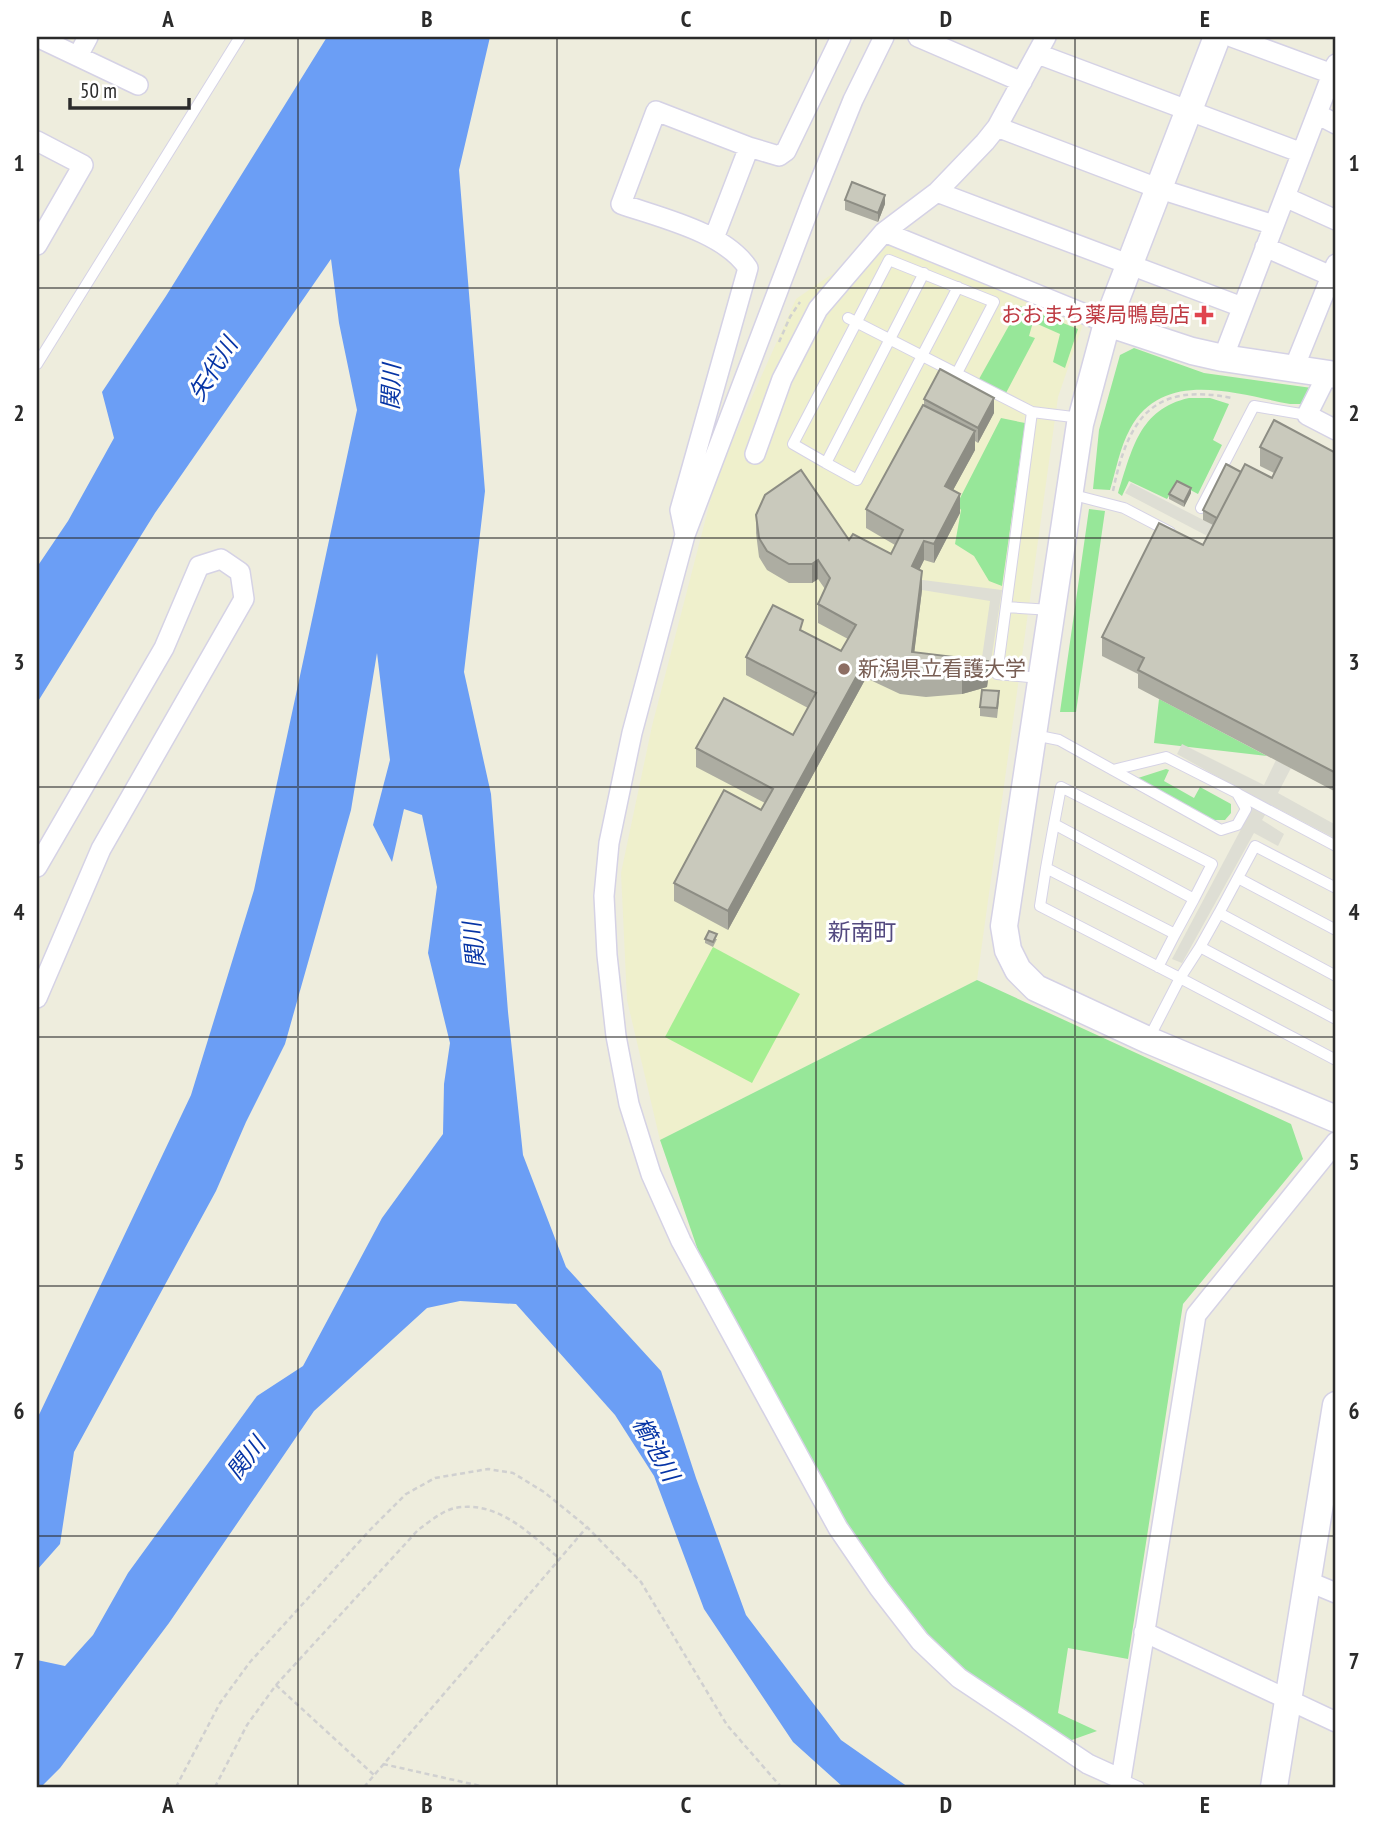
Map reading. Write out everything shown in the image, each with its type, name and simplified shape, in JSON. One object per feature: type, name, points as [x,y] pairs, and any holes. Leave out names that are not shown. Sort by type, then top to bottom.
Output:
[{"type":"street","points":[[37,37],[138,85]]},
{"type":"street","points":[[78,56],[88,37]]},
{"type":"street","points":[[685,536],[680,510],[748,268],[740,255],[714,238],[621,204],[656,111],[749,147],[779,156],[786,151],[841,37]]},
{"type":"street","points":[[884,37],[853,100],[807,214],[685,536],[632,733],[609,843],[604,896],[616,1036],[629,1104],[650,1174],[681,1241],[838,1528],[920,1641],[959,1678],[1088,1764],[1121,1779],[1196,1315],[1336,1142]]},
{"type":"street","points":[[918,37],[1022,82]]},
{"type":"street","points":[[1217,37],[1131,267],[1107,323],[1082,418],[1004,926],[1008,950],[1018,970],[1036,988],[1148,1040],[1336,1119]]},
{"type":"street","points":[[1223,358],[1334,69],[1232,37]]},
{"type":"street","points":[[755,454],[782,379],[818,309],[884,232],[937,192],[997,127],[1022,82],[1038,43],[1189,110],[1302,153]]},
{"type":"street","points":[[1317,114],[1336,124]]},
{"type":"street","points":[[997,127],[1160,189],[1273,225]]},
{"type":"street","points":[[37,141],[83,165],[37,245]]},
{"type":"street","points":[[714,238],[749,147]]},
{"type":"street","points":[[937,192],[1241,307]]},
{"type":"street","points":[[1285,197],[1336,220]]},
{"type":"street","points":[[884,232],[1107,323],[1192,351],[1332,374],[1307,415],[1336,430]]},
{"type":"street","points":[[1265,247],[1334,270],[1294,368]]},
{"type":"street","points":[[37,867],[164,648],[200,566],[222,559],[240,572],[244,599],[101,849],[37,998]]},
{"type":"street","points":[[1274,1787],[1307,1581],[1331,1468],[1336,1405]]},
{"type":"street","points":[[1307,1581],[1336,1593]]},
{"type":"street","points":[[1144,1632],[1336,1722]]},
{"type":"lane","points":[[37,364],[240,37]]},
{"type":"lane","points":[[957,373],[993,302],[889,260],[852,320],[793,444],[857,480],[958,288]]},
{"type":"lane","points":[[826,463],[924,274]]},
{"type":"lane","points":[[852,320],[1032,412],[1082,418]]},
{"type":"lane","points":[[1201,508],[1254,406],[1307,415]]},
{"type":"lane","points":[[1032,412],[997,674],[1042,678]]},
{"type":"lane","points":[[1069,494],[1124,508],[1180,538]]},
{"type":"lane","points":[[1006,607],[1052,610]]},
{"type":"lane","points":[[1033,735],[1059,740],[1221,830],[1237,825],[1246,809],[1237,793]]},
{"type":"lane","points":[[1113,770],[1166,757],[1336,846]]},
{"type":"lane","points":[[1158,967],[1212,863],[1061,787],[1041,906],[1336,1060]]},
{"type":"lane","points":[[1054,824],[1194,899]]},
{"type":"lane","points":[[1148,1040],[1255,846],[1336,888]]},
{"type":"lane","points":[[1046,868],[1175,934]]},
{"type":"lane","points":[[1238,878],[1336,930]]},
{"type":"lane","points":[[1219,913],[1336,976]]},
{"type":"lane","points":[[1200,947],[1336,1019]]},
{"type":"lane","points":[[1121,1779],[1139,1787]]},
{"type":"path","points":[[1110,505],[1127,446],[1143,416],[1161,401],[1185,394],[1211,394],[1232,398]]},
{"type":"path","points":[[176,1787],[220,1703],[250,1662],[369,1531],[406,1494],[435,1478],[488,1469],[513,1473],[544,1492],[587,1527],[641,1582],[727,1725],[781,1787]]},
{"type":"path","points":[[215,1787],[247,1725],[276,1685],[418,1530],[436,1517],[454,1508],[479,1507],[496,1511],[519,1524],[560,1559]]},
{"type":"path","points":[[364,1787],[587,1527]]},
{"type":"path","points":[[276,1685],[374,1775]]},
{"type":"path","points":[[383,1764],[485,1787]]},
{"type":"shaded area","name":"新潟県立看護大学","points":[[884,238],[1083,324],[1058,397],[977,980],[660,1140],[627,1000],[621,873],[652,726],[717,475],[796,299]]},
{"type":"shaded area","points":[[1131,483],[1221,529],[1215,540],[1125,493]]},
{"type":"shaded area","points":[[915,579],[1002,590],[988,680],[979,679],[990,601],[922,590],[912,585]]},
{"type":"shaded area","points":[[1182,744],[1264,785],[1276,760],[1291,768],[1278,793],[1336,825],[1336,839],[1271,805],[1262,820],[1284,834],[1278,846],[1254,833],[1182,963],[1172,959],[1257,799],[1177,754]]},
{"type":"green space","points":[[1020,306],[1078,329],[1065,368],[1053,362],[1060,334],[1033,322],[1029,336],[1035,338],[1006,393],[979,379]]},
{"type":"green space","points":[[1134,348],[1204,373],[1312,388],[1302,404],[1202,390],[1161,398],[1144,410],[1130,429],[1110,490],[1093,489],[1099,430],[1120,355]]},
{"type":"green space","points":[[1189,398],[1210,398],[1229,404],[1213,440],[1222,445],[1198,494],[1177,483],[1167,499],[1129,481],[1122,496],[1118,493],[1133,447],[1148,422],[1172,403]]},
{"type":"green space","points":[[1001,418],[1025,423],[1002,586],[989,581],[974,556],[955,544],[961,510],[957,504]]},
{"type":"green space","points":[[1089,509],[1105,511],[1076,712],[1060,712]]},
{"type":"green space","points":[[1159,699],[1267,756],[1154,743]]},
{"type":"green space","points":[[1169,770],[1164,781],[1194,798],[1200,787],[1231,804],[1231,813],[1225,820],[1214,820],[1138,778]]},
{"type":"green space","points":[[713,947],[800,994],[752,1083],[665,1037]]},
{"type":"green space","points":[[977,980],[1291,1124],[1303,1159],[1183,1304],[1128,1659],[1068,1648],[1058,1713],[1097,1731],[1069,1741],[972,1676],[927,1635],[857,1543],[702,1262],[660,1140]]},
{"type":"water","points":[[327,37],[490,37],[459,170],[485,491],[464,672],[491,794],[508,1012],[523,1155],[566,1267],[661,1371],[696,1478],[746,1615],[841,1740],[908,1787],[843,1787],[793,1742],[704,1609],[654,1476],[615,1415],[516,1304],[460,1301],[427,1308],[314,1411],[169,1623],[60,1768],[41,1787],[37,1787],[37,1660],[65,1666],[93,1635],[128,1573],[257,1396],[303,1366],[382,1218],[443,1134],[444,1084],[450,1043],[428,953],[437,887],[422,815],[404,809],[392,862],[373,825],[390,760],[377,653],[351,810],[285,1044],[246,1122],[216,1191],[74,1452],[60,1544],[37,1570],[37,1419],[191,1095],[254,890],[357,410],[339,323],[331,259],[155,513],[37,703],[37,567],[68,521],[114,438],[102,392],[166,296]]},
{"type":"building","points":[[852,182],[885,195],[878,213],[845,200]]},
{"type":"building","points":[[940,369],[994,398],[978,428],[924,399]]},
{"type":"building","points":[[923,405],[975,431],[945,486],[960,494],[934,544],[924,541],[912,566],[922,571],[912,652],[988,661],[987,668],[962,675],[926,678],[900,675],[866,659],[728,911],[674,883],[724,790],[761,810],[773,789],[696,748],[724,698],[793,735],[816,693],[746,657],[773,605],[803,620],[800,630],[841,651],[856,625],[818,604],[830,578],[818,560],[812,564],[789,564],[767,551],[759,538],[756,515],[765,495],[801,470],[849,540],[853,534],[891,554],[903,530],[866,509]]},
{"type":"building","points":[[1274,420],[1336,453],[1336,773],[1138,670],[1144,658],[1102,637],[1159,523],[1203,545],[1245,464],[1272,478],[1282,458],[1260,447]]},
{"type":"building","points":[[1226,464],[1241,472],[1217,518],[1203,510]]},
{"type":"building","points":[[1177,481],[1191,488],[1184,502],[1169,494]]},
{"type":"building","points":[[982,690],[999,691],[997,708],[980,707]]},
{"type":"building","points":[[709,931],[717,934],[713,942],[705,939]]},
{"type":"place","name":"おおまち薬局鴨島店","points":[[1204,315]]},
{"type":"place","name":"新潟県立看護大学","points":[[844,669]]},
{"type":"district","name":"新南町","points":[[862,932]]},
{"type":"water label","name":"矢代川","points":[[213,369]]},
{"type":"water label","name":"関川","points":[[391,387]]},
{"type":"water label","name":"関川","points":[[474,945]]},
{"type":"water label","name":"櫛池川","points":[[656,1449]]},
{"type":"water label","name":"関川","points":[[246,1458]]}]
